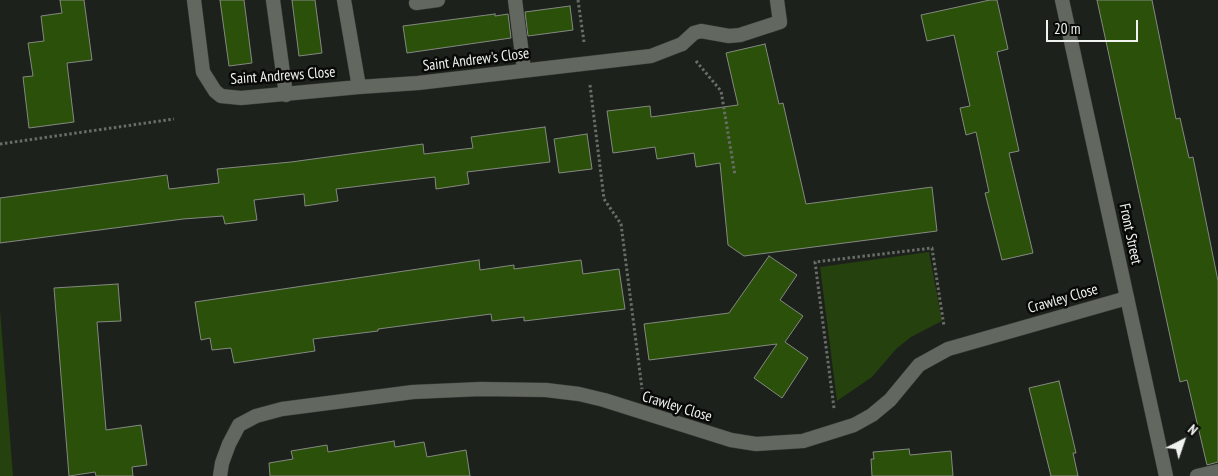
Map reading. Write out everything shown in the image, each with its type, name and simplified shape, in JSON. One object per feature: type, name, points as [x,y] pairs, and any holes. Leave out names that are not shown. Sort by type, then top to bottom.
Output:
[{"type":"street","name":"Saint Andrews Close","points":[[194,0],[203,72],[215,91],[221,96],[230,98],[286,95],[360,87]]},
{"type":"street","points":[[273,0],[286,95]]},
{"type":"street","points":[[344,0],[360,87]]},
{"type":"street","points":[[416,4],[438,0]]},
{"type":"street","points":[[515,0],[524,70]]},
{"type":"street","name":"Saint Andrew's Close","points":[[360,87],[418,83],[651,56],[682,44],[694,33],[701,31],[729,36],[740,35],[780,22],[777,0]]},
{"type":"street","name":"Front Street","points":[[1062,0],[1166,476]]},
{"type":"street","name":"Crawley Close","points":[[220,476],[224,456],[239,425],[256,416],[282,408],[413,392],[499,389],[546,390],[580,394],[731,440],[756,444],[803,441],[837,430],[872,415],[890,400],[919,365],[948,348],[1127,298]]},
{"type":"street","points":[[1197,476],[1218,471]]},
{"type":"path","points":[[578,0],[604,199],[622,224],[646,414]]},
{"type":"path","points":[[682,44],[722,91],[735,175]]},
{"type":"path","points":[[0,144],[174,119]]},
{"type":"path","points":[[837,430],[815,262],[932,248],[948,348]]},
{"type":"green space","points":[[929,252],[942,321],[911,337],[896,349],[872,377],[837,401],[820,267]]},
{"type":"green space","points":[[0,310],[13,476],[0,476]]},
{"type":"building","points":[[60,0],[84,0],[92,60],[67,63],[74,122],[29,128],[23,77],[33,76],[28,43],[44,41],[41,16],[62,13]]},
{"type":"building","points":[[220,0],[244,0],[252,63],[229,66]]},
{"type":"building","points":[[292,0],[315,0],[322,53],[299,56]]},
{"type":"building","points":[[997,0],[1008,49],[997,52],[1019,151],[1009,153],[1033,253],[1002,260],[985,193],[989,192],[976,132],[966,135],[960,108],[970,106],[954,35],[927,41],[921,15]]},
{"type":"building","points":[[1097,0],[1152,0],[1176,119],[1180,118],[1189,158],[1193,157],[1218,281],[1218,462],[1207,465],[1187,380],[1180,382]]},
{"type":"building","points":[[570,6],[573,30],[528,36],[525,12]]},
{"type":"building","points":[[495,14],[495,16],[508,14],[511,38],[407,53],[403,26]]},
{"type":"building","points":[[765,44],[779,104],[783,103],[806,204],[932,187],[937,231],[744,256],[728,245],[720,163],[696,167],[694,153],[657,159],[655,147],[613,153],[607,111],[650,106],[651,117],[738,105],[726,53]]},
{"type":"building","points":[[545,127],[550,162],[467,172],[469,184],[436,189],[435,177],[336,189],[338,201],[305,206],[304,194],[254,200],[257,220],[225,224],[223,216],[183,219],[0,243],[0,198],[167,175],[169,189],[219,183],[217,169],[291,162],[423,144],[424,154],[473,148],[471,137]]},
{"type":"building","points":[[587,134],[592,169],[559,173],[554,139]]},
{"type":"building","points":[[769,256],[797,275],[780,300],[803,316],[785,342],[808,358],[782,398],[754,378],[777,344],[649,360],[644,324],[729,313]]},
{"type":"building","points":[[479,260],[480,270],[514,265],[514,269],[581,260],[583,274],[619,269],[625,309],[524,321],[524,317],[492,321],[491,314],[378,329],[378,331],[313,339],[315,351],[234,363],[231,348],[212,350],[210,338],[201,340],[195,302]]},
{"type":"building","points":[[118,284],[121,321],[97,322],[106,430],[141,425],[147,465],[132,467],[133,476],[96,476],[95,472],[69,476],[54,288]]},
{"type":"building","points":[[1059,381],[1076,453],[1073,453],[1078,476],[1051,476],[1029,388]]},
{"type":"building","points":[[394,441],[395,447],[424,442],[427,457],[466,450],[470,476],[270,476],[269,463],[293,459],[291,451],[327,445],[328,452]]},
{"type":"building","points":[[909,449],[910,455],[951,451],[953,476],[872,476],[871,459],[874,459],[873,452]]}]
